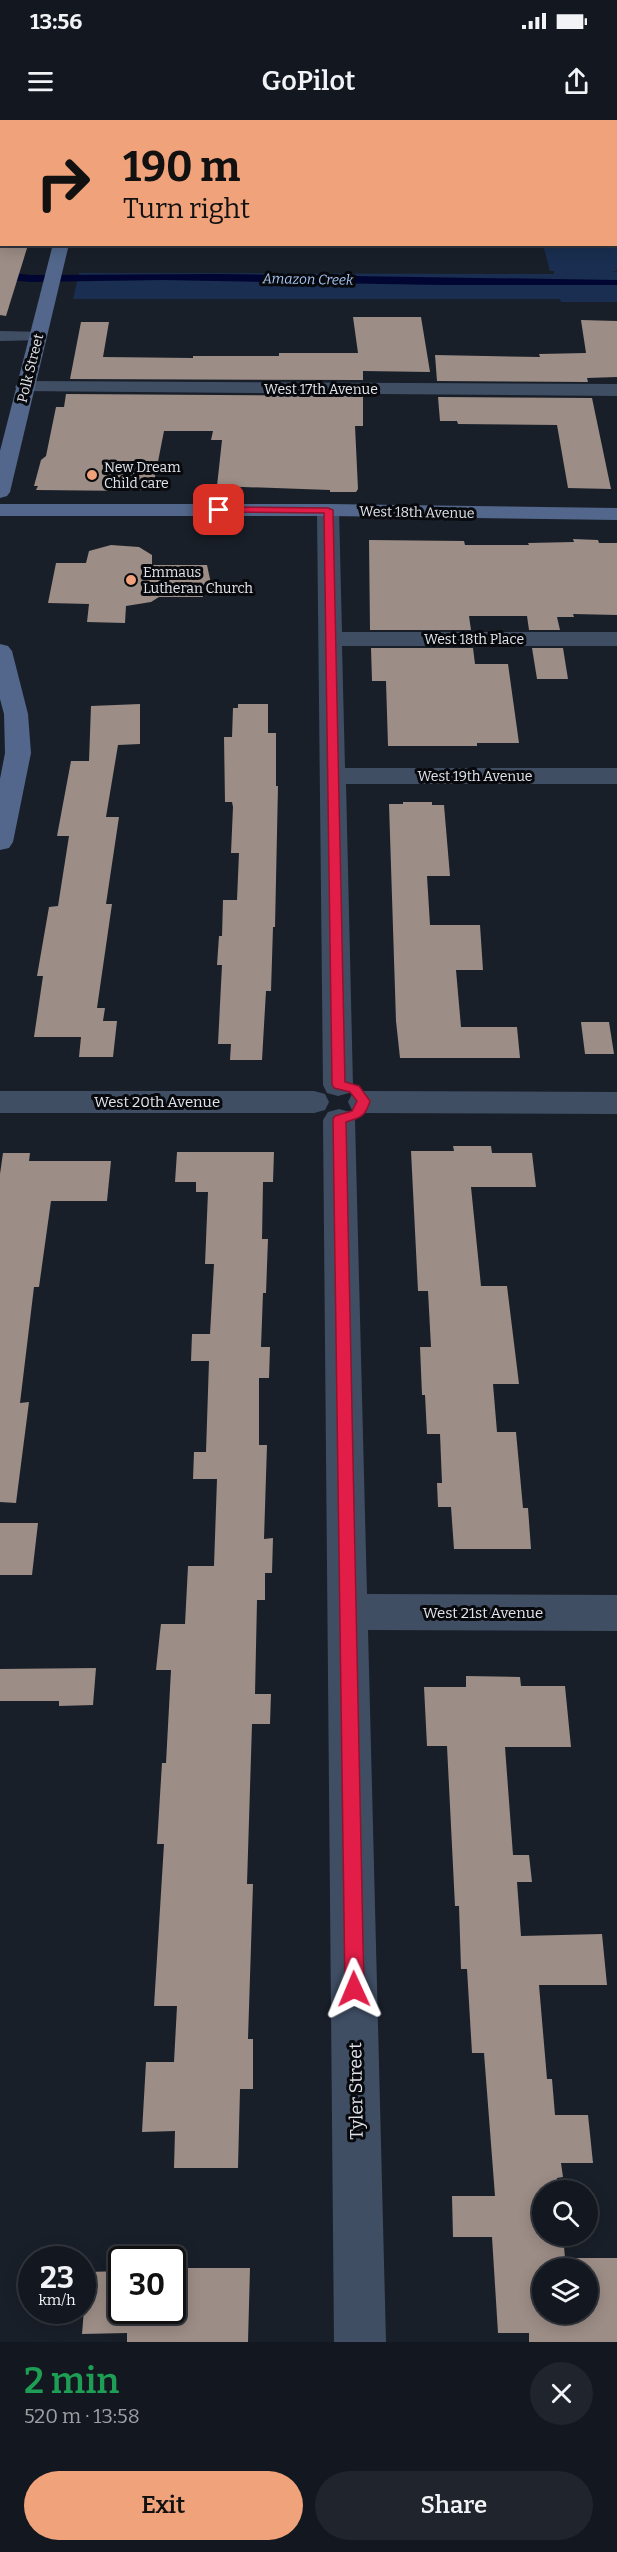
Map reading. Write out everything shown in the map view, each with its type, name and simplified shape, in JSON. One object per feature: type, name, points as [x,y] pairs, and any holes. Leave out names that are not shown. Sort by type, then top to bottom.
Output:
[{"type":"street","name":"Polk Street","points":[[0,492],[61,246]]},
{"type":"street","points":[[0,336],[38,336]]},
{"type":"street","name":"West 17th Avenue","points":[[25,387],[617,390]]},
{"type":"street","name":"West 18th Avenue","points":[[0,510],[328,510],[617,514]]},
{"type":"street","name":"Tyler Street","points":[[328,510],[360,2342]]},
{"type":"street","name":"West 18th Place","points":[[331,639],[617,639]]},
{"type":"street","points":[[0,651],[16,714],[18,753],[0,842]]},
{"type":"street","name":"West 19th Avenue","points":[[332,776],[617,776]]},
{"type":"street","name":"West 20th Avenue","points":[[0,1102],[617,1102]]},
{"type":"street","name":"West 21st Avenue","points":[[349,1612],[617,1613]]},
{"type":"shaded area","points":[[543,246],[617,246],[617,271],[612,271],[617,272],[617,302],[561,302],[560,299],[73,299],[79,273],[554,274],[554,271],[550,271]]},
{"type":"water","name":"Amazon Creek","points":[[8,273],[617,280],[617,285],[442,285],[163,280],[30,282],[0,279]]},
{"type":"building","points":[[0,246],[28,246],[6,316],[0,315]]},
{"type":"building","points":[[353,317],[421,317],[430,372],[363,371],[363,380],[70,379],[81,322],[109,322],[103,357],[193,358],[193,356],[279,356],[279,353],[358,353]]},
{"type":"building","points":[[581,320],[617,321],[617,377],[587,378],[588,382],[437,381],[435,355],[540,357],[539,354],[586,353]]},
{"type":"building","points":[[66,394],[363,396],[363,426],[355,426],[358,489],[356,492],[330,492],[330,490],[217,486],[222,440],[211,440],[213,431],[164,431],[153,487],[134,491],[36,490],[38,486],[34,486],[41,460],[46,456],[56,407],[64,407]]},
{"type":"building","points":[[438,397],[592,398],[611,489],[568,488],[557,425],[458,424],[457,421],[440,421]]},
{"type":"building","points":[[573,539],[617,543],[617,615],[573,614],[574,617],[557,617],[560,630],[529,630],[527,616],[469,616],[471,630],[370,630],[369,540],[464,541],[465,545],[529,545],[528,543],[574,542]]},
{"type":"building","name":"Emmaus Lutheran Church","points":[[111,545],[139,547],[152,555],[152,565],[207,565],[213,593],[203,593],[203,597],[159,597],[151,602],[126,606],[125,623],[87,622],[89,604],[48,603],[56,563],[86,563],[89,551]]},
{"type":"building","points":[[371,648],[473,648],[475,664],[508,664],[519,743],[477,743],[477,746],[388,746],[386,681],[372,681]]},
{"type":"building","points":[[532,648],[563,648],[568,679],[537,679]]},
{"type":"building","points":[[140,704],[140,744],[118,745],[106,817],[119,817],[106,904],[112,904],[97,1008],[105,1008],[103,1021],[117,1021],[113,1057],[79,1057],[81,1037],[34,1037],[43,976],[37,976],[49,907],[58,906],[69,836],[57,836],[71,761],[89,761],[91,706]]},
{"type":"building","points":[[238,704],[268,704],[268,733],[276,733],[276,786],[278,786],[275,927],[273,927],[271,991],[266,991],[262,1060],[230,1060],[231,1044],[218,1044],[222,965],[217,965],[219,936],[222,936],[223,900],[237,900],[239,853],[231,853],[233,807],[232,802],[225,802],[224,737],[232,737],[233,708],[238,708]]},
{"type":"building","points":[[403,802],[432,802],[432,805],[444,805],[450,876],[427,876],[430,925],[480,925],[483,970],[456,970],[461,1027],[517,1027],[520,1058],[400,1058],[396,1021],[389,804],[403,804]]},
{"type":"building","points":[[581,1022],[609,1022],[614,1054],[585,1054]]},
{"type":"building","points":[[453,1146],[491,1146],[492,1153],[532,1153],[536,1187],[471,1187],[481,1286],[507,1286],[519,1384],[493,1384],[497,1432],[516,1432],[523,1508],[528,1508],[531,1549],[454,1549],[451,1507],[438,1507],[437,1483],[442,1483],[440,1434],[427,1434],[425,1395],[422,1395],[420,1347],[431,1347],[428,1291],[418,1291],[411,1151],[454,1151]]},
{"type":"building","points":[[177,1152],[274,1152],[273,1182],[263,1182],[262,1239],[268,1239],[261,1347],[270,1347],[269,1378],[259,1378],[259,1445],[267,1445],[264,1539],[273,1538],[272,1573],[265,1573],[265,1600],[257,1600],[255,1694],[271,1694],[270,1724],[252,1724],[247,1884],[253,1884],[248,2039],[253,2039],[253,2089],[240,2089],[238,2168],[174,2168],[175,2131],[142,2132],[146,2062],[174,2062],[177,2006],[154,2006],[164,1844],[157,1844],[162,1763],[166,1763],[171,1670],[156,1670],[161,1624],[185,1624],[188,1566],[214,1566],[217,1479],[193,1479],[194,1452],[206,1452],[209,1361],[191,1361],[192,1334],[210,1334],[214,1264],[205,1264],[208,1192],[196,1192],[196,1182],[175,1182]]},
{"type":"building","points":[[3,1153],[30,1153],[29,1161],[111,1161],[107,1201],[51,1201],[39,1287],[34,1287],[20,1403],[29,1402],[16,1503],[0,1502],[0,1174]]},
{"type":"building","points":[[0,1523],[38,1523],[32,1575],[0,1575]]},
{"type":"building","points":[[96,1668],[93,1705],[59,1706],[59,1701],[0,1701],[0,1669]]},
{"type":"building","points":[[466,1676],[520,1677],[521,1686],[565,1686],[571,1747],[505,1747],[513,1855],[529,1855],[532,1882],[517,1882],[521,1936],[602,1934],[607,1985],[539,1985],[547,2079],[552,2079],[555,2115],[588,2115],[593,2163],[561,2163],[563,2177],[557,2178],[557,2180],[532,2180],[532,2246],[564,2246],[565,2258],[532,2258],[532,2324],[598,2324],[598,2258],[617,2258],[617,2342],[529,2342],[529,2333],[498,2333],[492,2237],[453,2237],[452,2196],[495,2196],[484,2053],[472,2053],[467,1969],[461,1969],[459,1906],[455,1906],[447,1746],[427,1746],[424,1687],[466,1687]]},
{"type":"building","points":[[186,2268],[250,2268],[248,2342],[127,2342],[127,2333],[82,2334],[83,2324],[96,2324],[96,2272],[108,2271],[108,2324],[186,2324]]},
{"type":"place","name":"New Dream Child care","points":[[92,475]]},
{"type":"place","name":"Emmaus Lutheran Church","points":[[131,580]]},
{"type":"route","points":[[219,510],[328,510],[338,1084],[355,1089],[361,1094],[363,1101],[356,1115],[339,1119],[354,1989]]}]
